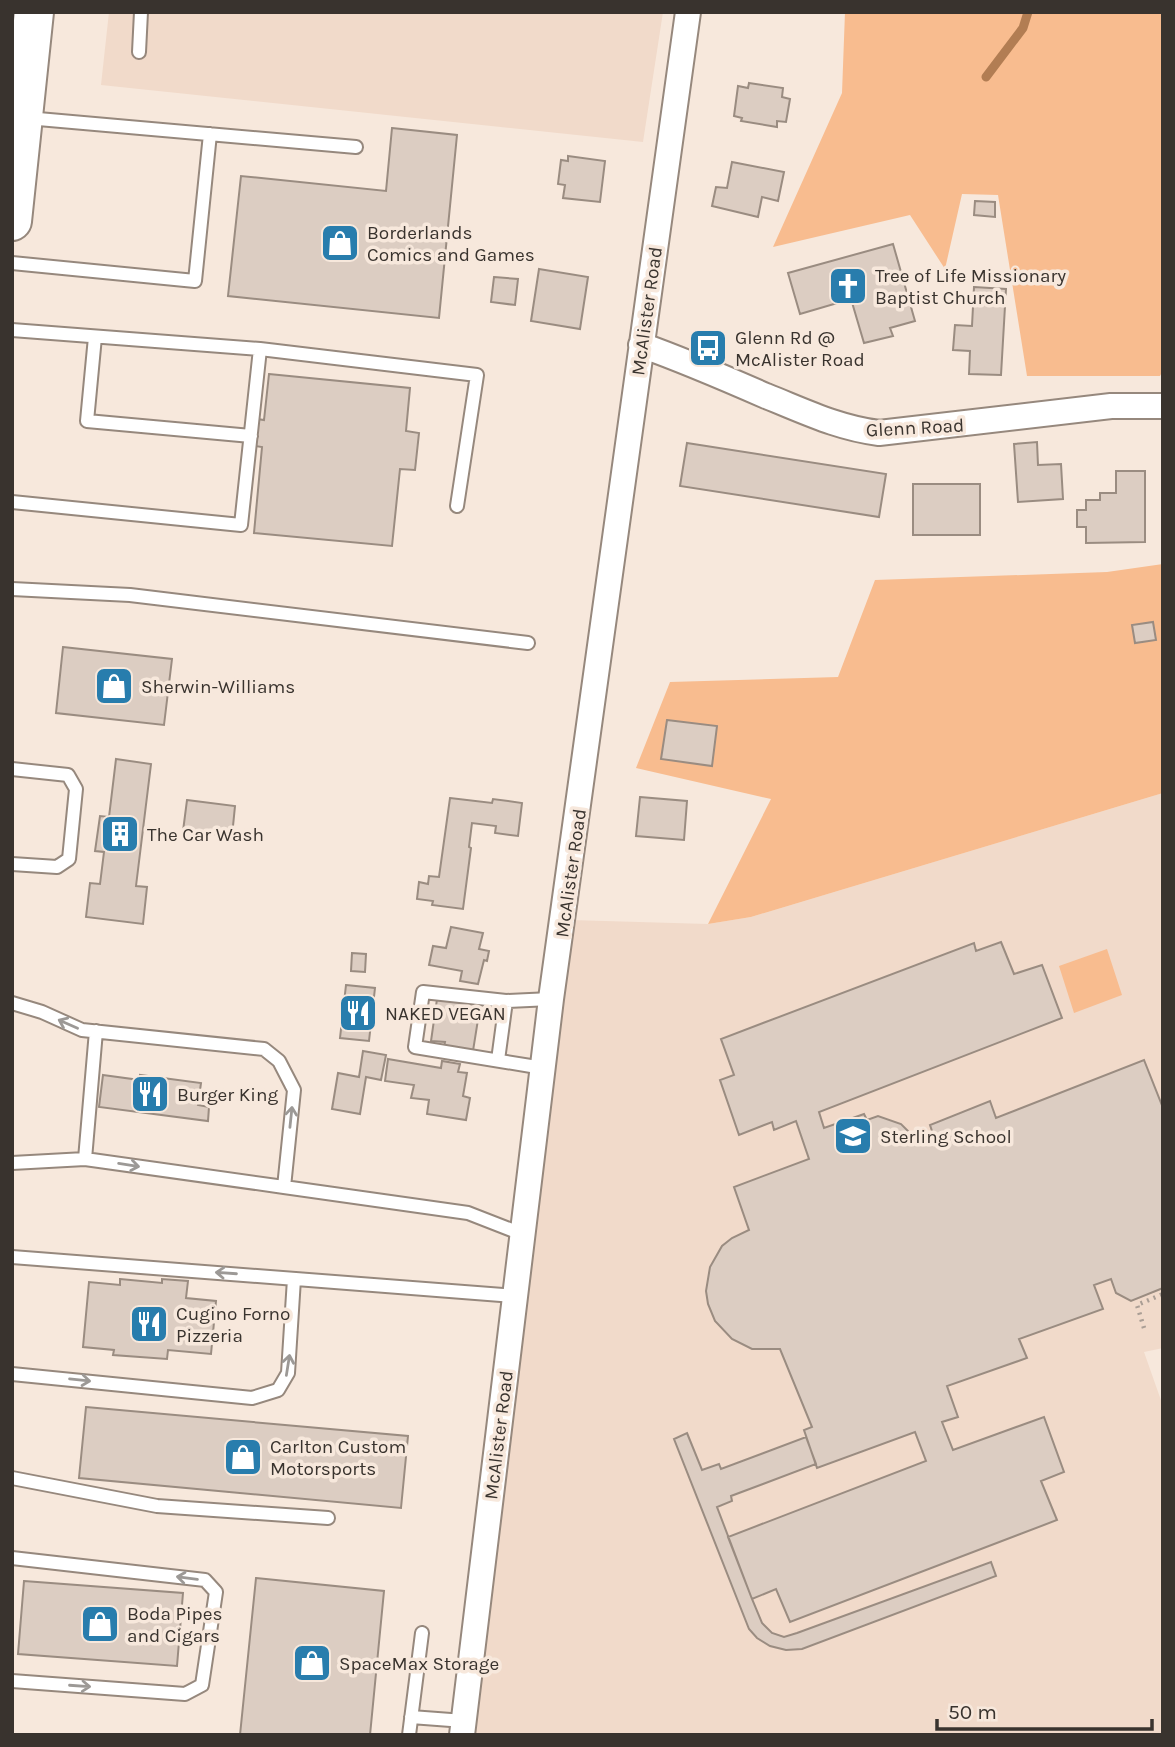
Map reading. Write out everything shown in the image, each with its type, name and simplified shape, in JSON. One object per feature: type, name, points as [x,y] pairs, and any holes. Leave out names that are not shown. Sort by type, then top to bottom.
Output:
[{"type":"main road","points":[[12,221],[34,12]]},
{"type":"street","name":"McAlister Road","points":[[463,1728],[551,999],[688,12]]},
{"type":"street","name":"Glenn Road","points":[[641,345],[853,430],[879,433],[1111,405],[1163,406]]},
{"type":"lane","points":[[139,52],[141,12]]},
{"type":"lane","points":[[23,117],[356,147]]},
{"type":"lane","points":[[12,263],[195,281],[210,134]]},
{"type":"lane","points":[[12,330],[260,349],[477,375],[457,506]]},
{"type":"lane","points":[[96,337],[87,421],[251,436]]},
{"type":"lane","points":[[12,502],[241,525],[260,349]]},
{"type":"lane","points":[[12,589],[130,595],[528,643]]},
{"type":"lane","points":[[12,769],[68,775],[76,789],[69,859],[57,867],[12,864]]},
{"type":"lane","points":[[543,1068],[415,1047],[423,992],[506,1001],[551,999]]},
{"type":"lane","points":[[498,1060],[506,1001]]},
{"type":"lane","points":[[12,1003],[42,1012],[82,1030],[264,1049],[279,1060],[294,1090],[284,1187]]},
{"type":"lane","points":[[85,1159],[96,1031]]},
{"type":"lane","points":[[12,1163],[85,1159],[468,1213],[522,1234]]},
{"type":"lane","points":[[12,1257],[515,1296]]},
{"type":"lane","points":[[12,1374],[252,1398],[278,1390],[288,1373],[294,1279]]},
{"type":"lane","points":[[12,1478],[158,1506],[328,1518]]},
{"type":"lane","points":[[12,1558],[205,1580],[216,1592],[202,1685],[185,1694],[12,1681]]},
{"type":"lane","points":[[408,1735],[422,1633]]},
{"type":"lane","points":[[411,1717],[463,1728]]},
{"type":"path","points":[[1144,1328],[1137,1305],[1163,1294]]},
{"type":"shaded area","points":[[109,12],[663,12],[643,142],[101,85]]},
{"type":"shaded area","points":[[845,12],[1163,12],[1163,370],[1160,376],[1027,376],[998,195],[962,194],[945,269],[910,215],[773,247],[842,93]]},
{"type":"shaded area","points":[[1163,564],[1163,793],[751,917],[708,924],[771,799],[636,768],[670,682],[838,677],[875,580],[1107,572]]},
{"type":"shaded area","name":"Sterling School","points":[[1163,793],[1163,1348],[1144,1352],[1163,1406],[1163,1735],[468,1735],[570,920],[708,924],[751,917]]},
{"type":"shaded area","points":[[1107,949],[1122,995],[1074,1013],[1059,966]]},
{"type":"building","points":[[749,83],[783,88],[782,97],[790,99],[786,122],[777,121],[777,127],[741,121],[742,118],[734,116],[738,86],[748,88]]},
{"type":"building","name":"Borderlands Comics and Games","points":[[392,128],[457,135],[439,318],[228,296],[241,176],[386,191]]},
{"type":"building","points":[[568,156],[605,161],[600,202],[563,198],[565,185],[558,184],[561,160],[568,161]]},
{"type":"building","points":[[732,162],[784,172],[778,201],[762,197],[758,217],[712,206],[716,187],[727,188]]},
{"type":"building","points":[[975,201],[995,202],[995,217],[974,215]]},
{"type":"building","name":"Tree of Life Missionary Baptist Church","points":[[893,244],[915,321],[890,328],[893,336],[864,343],[851,299],[800,314],[788,273]]},
{"type":"building","points":[[539,269],[588,277],[580,329],[531,321]]},
{"type":"building","points":[[494,277],[518,279],[515,305],[491,302]]},
{"type":"building","points":[[974,287],[1006,289],[1001,375],[969,374],[970,351],[953,350],[955,325],[972,326]]},
{"type":"building","points":[[269,374],[410,388],[406,431],[419,433],[415,470],[400,469],[392,546],[254,533],[262,447],[255,446],[257,419],[264,420]]},
{"type":"building","points":[[1037,442],[1038,465],[1061,464],[1063,499],[1018,502],[1014,444]]},
{"type":"building","points":[[687,443],[886,474],[879,517],[680,486]]},
{"type":"building","points":[[1116,471],[1145,471],[1145,542],[1086,543],[1086,527],[1077,527],[1077,510],[1086,510],[1086,500],[1100,500],[1100,493],[1116,493]]},
{"type":"building","points":[[913,484],[980,484],[980,535],[913,535]]},
{"type":"building","points":[[1153,622],[1156,640],[1135,643],[1132,625]]},
{"type":"building","name":"Sherwin-Williams","points":[[63,647],[172,659],[164,725],[56,713]]},
{"type":"building","points":[[667,720],[717,726],[712,766],[661,759]]},
{"type":"building","name":"The Car Wash","points":[[116,759],[151,764],[136,886],[147,887],[143,924],[86,917],[90,883],[100,884],[104,852],[95,851],[100,816],[109,817]]},
{"type":"building","points":[[640,797],[687,801],[684,840],[636,836]]},
{"type":"building","points":[[450,798],[522,803],[518,836],[495,833],[496,826],[472,823],[463,909],[432,905],[433,901],[417,899],[419,882],[428,884],[429,876],[439,877]]},
{"type":"building","points":[[187,800],[235,806],[232,836],[183,831]]},
{"type":"building","points":[[451,927],[483,933],[479,949],[489,951],[478,984],[460,981],[462,971],[429,965],[433,946],[446,948]]},
{"type":"building","points":[[1001,942],[1014,974],[1042,965],[1062,1018],[819,1112],[824,1128],[864,1114],[867,1120],[878,1116],[901,1124],[910,1133],[913,1144],[934,1137],[930,1125],[990,1101],[996,1118],[1144,1060],[1163,1108],[1163,1288],[1131,1301],[1116,1293],[1111,1279],[1094,1285],[1103,1309],[1019,1339],[1027,1358],[947,1386],[958,1417],[942,1422],[953,1450],[1044,1417],[1064,1472],[1041,1481],[1057,1520],[790,1622],[776,1589],[752,1599],[728,1537],[926,1461],[915,1432],[817,1468],[804,1430],[812,1427],[780,1349],[752,1349],[732,1339],[715,1321],[706,1291],[710,1267],[722,1246],[749,1230],[734,1187],[809,1159],[796,1121],[774,1130],[772,1122],[739,1135],[720,1080],[734,1075],[721,1039],[974,943],[976,951]]},
{"type":"building","points":[[352,953],[366,954],[365,972],[351,971]]},
{"type":"building","name":"NAKED VEGAN","points":[[346,985],[375,988],[369,1041],[340,1038]]},
{"type":"building","points":[[437,999],[480,1007],[473,1051],[444,1047],[445,1042],[431,1041]]},
{"type":"building","points":[[363,1051],[386,1055],[381,1080],[366,1077],[360,1114],[332,1109],[338,1073],[359,1077]]},
{"type":"building","points":[[388,1059],[441,1068],[442,1061],[460,1064],[458,1072],[467,1073],[463,1096],[470,1098],[466,1120],[427,1114],[429,1100],[411,1098],[414,1085],[385,1081]]},
{"type":"building","name":"Burger King","points":[[103,1075],[140,1080],[140,1075],[201,1083],[198,1105],[209,1107],[208,1121],[99,1107]]},
{"type":"building","name":"Cugino Forno Pizzeria","points":[[120,1279],[162,1283],[162,1279],[188,1281],[186,1298],[216,1301],[211,1354],[168,1350],[167,1359],[113,1355],[114,1350],[83,1347],[89,1282],[120,1285]]},
{"type":"building","name":"Carlton Custom Motorsports","points":[[86,1407],[408,1436],[401,1508],[79,1478]]},
{"type":"building","points":[[687,1433],[702,1470],[719,1464],[721,1469],[806,1437],[816,1464],[731,1496],[732,1501],[717,1507],[762,1623],[772,1633],[784,1637],[797,1633],[991,1562],[996,1576],[802,1649],[786,1650],[770,1646],[749,1629],[674,1439]]},
{"type":"building","name":"SpaceMax Storage","points":[[256,1578],[384,1591],[370,1735],[240,1735]]},
{"type":"building","name":"Boda Pipes and Cigars","points":[[24,1581],[183,1593],[177,1666],[18,1654]]},
{"type":"waterway","points":[[986,77],[1023,28],[1028,12]]},
{"type":"place","name":"Borderlands Comics and Games","points":[[340,243]]},
{"type":"place","name":"Tree of Life Missionary Baptist Church","points":[[848,286]]},
{"type":"place","name":"Glenn Rd @ McAlister Road","points":[[708,348]]},
{"type":"place","name":"Sherwin-Williams","points":[[114,686]]},
{"type":"place","name":"The Car Wash","points":[[120,834]]},
{"type":"place","name":"NAKED VEGAN","points":[[358,1013]]},
{"type":"place","name":"Burger King","points":[[150,1094]]},
{"type":"place","name":"Sterling School","points":[[853,1136]]},
{"type":"place","name":"Cugino Forno Pizzeria","points":[[149,1324]]},
{"type":"place","name":"Carlton Custom Motorsports","points":[[243,1457]]},
{"type":"place","name":"Boda Pipes and Cigars","points":[[100,1624]]},
{"type":"place","name":"SpaceMax Storage","points":[[312,1663]]}]
